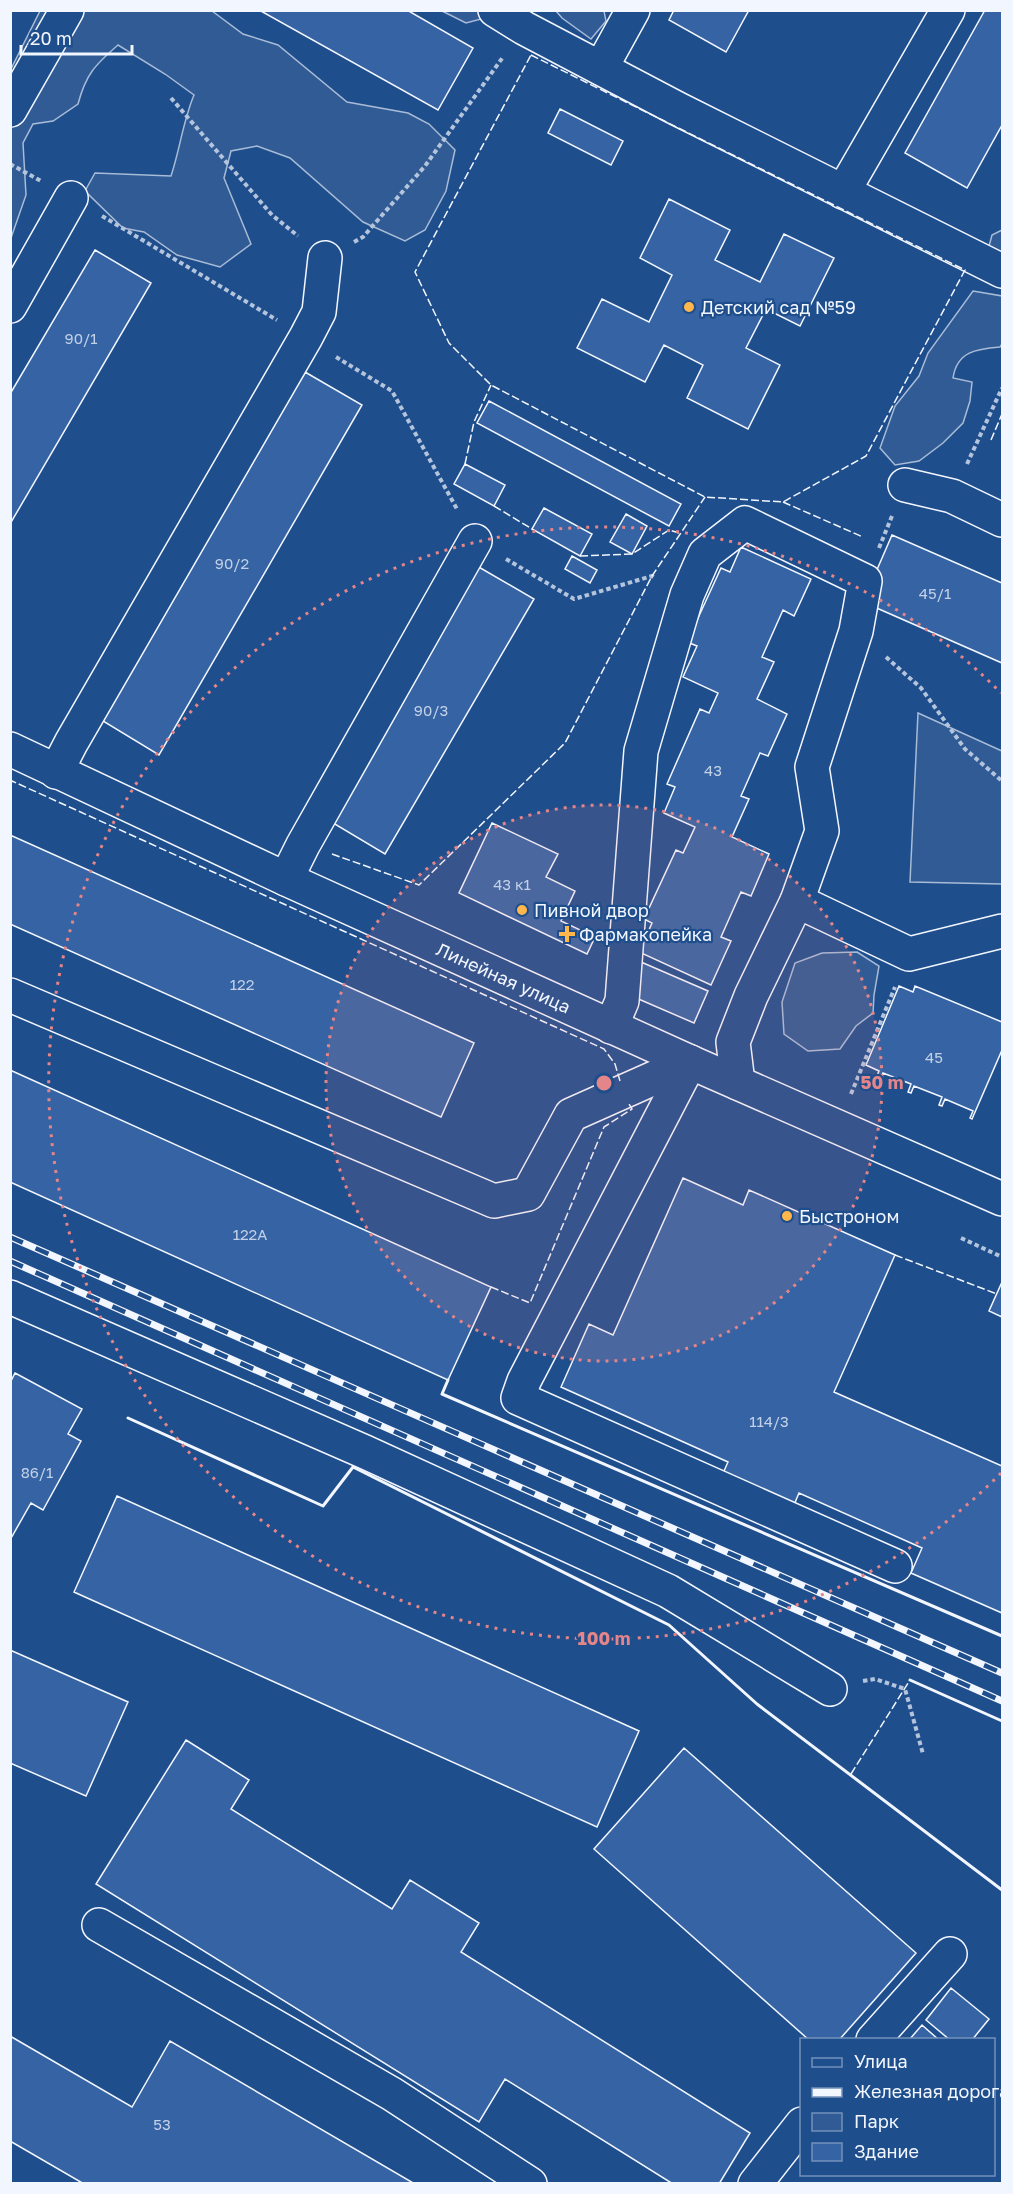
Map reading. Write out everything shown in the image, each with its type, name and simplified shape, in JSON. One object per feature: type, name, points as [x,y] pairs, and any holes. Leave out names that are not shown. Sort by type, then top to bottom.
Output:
[{"type":"street","points":[[10,110],[67,10]]},
{"type":"street","points":[[495,10],[524,28],[601,68],[1002,271]]},
{"type":"street","points":[[601,68],[633,10]]},
{"type":"street","points":[[843,192],[948,10]]},
{"type":"street","points":[[10,306],[71,198]]},
{"type":"street","points":[[56,772],[319,312],[325,258]]},
{"type":"street","points":[[905,485],[952,496],[1002,520]]},
{"type":"street","points":[[611,1027],[622,1001],[640,751],[687,594],[705,554],[745,523],[865,581],[856,631],[812,767],[822,831],[797,901],[751,996],[733,1042],[738,1083]]},
{"type":"street","points":[[286,879],[475,541]]},
{"type":"street","name":"Линейная улица","points":[[10,749],[286,879],[611,1027],[1002,1200]]},
{"type":"street","points":[[797,901],[909,954],[1002,931]]},
{"type":"street","points":[[10,996],[494,1201],[528,1194],[571,1115],[690,1062]]},
{"type":"street","points":[[690,1062],[524,1381],[518,1398],[895,1566]]},
{"type":"street","points":[[10,1297],[365,1452],[668,1591],[830,1689]]},
{"type":"street","points":[[99,1925],[392,2094],[530,2184]]},
{"type":"street","points":[[875,2038],[950,1954]]},
{"type":"street","points":[[755,2184],[800,2125]]},
{"type":"path","points":[[171,98],[272,215],[325,258],[363,237],[425,166],[524,28]]},
{"type":"path","points":[[952,496],[1002,392]]},
{"type":"path","points":[[865,581],[905,485]]},
{"type":"path","points":[[475,541],[574,598],[652,576],[687,594]]},
{"type":"path","points":[[856,631],[921,688],[965,749],[1002,782]]},
{"type":"path","points":[[851,1094],[909,954]]},
{"type":"path","points":[[961,1238],[1002,1257]]},
{"type":"path","points":[[830,1689],[874,1679],[905,1689],[923,1754]]},
{"type":"green space","points":[[40,11],[212,11],[243,34],[278,45],[347,102],[408,113],[429,124],[455,150],[446,191],[425,230],[405,241],[363,222],[290,158],[257,146],[231,151],[224,178],[251,244],[220,267],[177,255],[144,232],[123,228],[85,191],[95,173],[171,176],[194,95],[118,45],[92,71],[84,85],[78,104],[53,121],[33,124],[23,143],[26,195],[11,238],[11,69]]},
{"type":"green space","points":[[442,11],[485,11],[485,18],[466,23]]},
{"type":"green space","points":[[556,11],[604,11],[606,21],[591,39]]},
{"type":"green space","points":[[1002,230],[1002,260],[988,250],[992,235]]},
{"type":"green space","points":[[973,291],[1002,296],[1002,344],[1000,347],[969,353],[955,369],[953,378],[972,382],[970,401],[963,423],[943,443],[919,461],[895,465],[880,448],[895,406],[919,376],[928,353]]},
{"type":"green space","points":[[918,713],[1002,751],[1002,884],[910,882]]},
{"type":"green space","points":[[857,952],[879,966],[873,1013],[856,1026],[840,1049],[808,1051],[784,1034],[782,1002],[795,963],[822,953]]},
{"type":"building","points":[[259,10],[407,10],[473,48],[438,110]]},
{"type":"building","points":[[674,10],[749,10],[726,52],[669,20]]},
{"type":"building","points":[[985,10],[1002,10],[1002,125],[967,188],[905,153]]},
{"type":"building","points":[[560,109],[623,141],[611,165],[548,133]]},
{"type":"building","points":[[669,199],[730,230],[715,260],[760,282],[784,234],[834,258],[800,326],[766,309],[746,348],[780,365],[748,429],[687,398],[703,365],[664,345],[645,382],[577,348],[602,299],[649,322],[672,275],[640,258]]},
{"type":"building","points":[[95,250],[151,283],[10,524],[10,394]]},
{"type":"building","points":[[305,372],[362,405],[159,755],[103,721]]},
{"type":"building","points":[[489,401],[681,504],[669,526],[477,423]]},
{"type":"building","points":[[465,464],[505,485],[494,506],[454,484]]},
{"type":"building","points":[[544,508],[592,534],[580,556],[532,529]]},
{"type":"building","points":[[626,514],[647,526],[632,554],[610,542]]},
{"type":"building","points":[[892,535],[1002,583],[1002,663],[863,602]]},
{"type":"building","points":[[741,547],[811,579],[794,616],[783,610],[762,657],[774,662],[757,699],[787,714],[768,756],[760,753],[741,796],[749,799],[732,837],[769,854],[751,896],[741,892],[721,937],[731,941],[711,985],[639,952],[652,923],[644,919],[676,850],[683,853],[695,827],[664,813],[675,787],[667,784],[700,709],[709,713],[718,693],[683,677],[697,646],[687,642],[721,568],[730,572]]},
{"type":"building","points":[[572,556],[597,570],[590,583],[565,569]]},
{"type":"building","points":[[477,566],[534,599],[385,854],[328,820]]},
{"type":"building","points":[[492,823],[558,854],[546,877],[575,891],[561,921],[595,937],[587,954],[459,893]]},
{"type":"building","points":[[10,835],[474,1043],[441,1117],[10,924]]},
{"type":"building","points":[[641,962],[708,991],[694,1023],[627,994]]},
{"type":"building","points":[[899,986],[913,992],[915,986],[1002,1022],[1002,1050],[972,1119],[970,1118],[973,1111],[945,1099],[942,1106],[939,1105],[942,1097],[914,1086],[911,1093],[908,1092],[911,1084],[883,1073],[880,1080],[876,1078],[879,1071],[866,1065]]},
{"type":"building","points":[[10,1070],[491,1287],[448,1380],[10,1182]]},
{"type":"building","points":[[683,1178],[743,1205],[749,1190],[895,1255],[834,1392],[1002,1466],[1002,1613],[911,1573],[922,1548],[799,1493],[791,1512],[720,1480],[728,1462],[561,1387],[589,1324],[613,1335]]},
{"type":"building","points":[[1002,1282],[1002,1317],[989,1311]]},
{"type":"building","points":[[15,1373],[82,1409],[68,1434],[81,1441],[43,1510],[31,1503],[10,1540],[10,1383]]},
{"type":"building","points":[[117,1496],[639,1731],[597,1827],[74,1592]]},
{"type":"building","points":[[10,1650],[128,1702],[86,1796],[10,1763]]},
{"type":"building","points":[[186,1740],[249,1780],[231,1809],[392,1909],[410,1880],[479,1923],[461,1952],[750,2133],[719,2184],[673,2184],[505,2079],[479,2122],[96,1884]]},
{"type":"building","points":[[684,1748],[916,1953],[841,2038],[807,2038],[594,1849]]},
{"type":"building","points":[[951,1988],[989,2019],[974,2038],[948,2038],[926,2020]]},
{"type":"building","points":[[922,2025],[937,2038],[911,2038]]},
{"type":"building","points":[[10,2036],[132,2107],[170,2041],[415,2184],[84,2184],[10,2141]]},
{"type":"railway","points":[[10,1237],[1002,1673]]},
{"type":"railway","points":[[10,1261],[1002,1701]]},
{"type":"fence","points":[[531,55],[965,270],[866,456],[783,502],[705,497],[491,385],[449,343],[415,272],[531,55]]},
{"type":"fence","points":[[465,464],[474,422],[491,385]]},
{"type":"fence","points":[[991,440],[1002,414]]},
{"type":"fence","points":[[332,854],[419,885],[565,743],[652,576],[705,497]]},
{"type":"fence","points":[[783,502],[863,537]]},
{"type":"fence","points":[[494,506],[532,529]]},
{"type":"fence","points":[[580,556],[632,554],[669,530],[679,533]]},
{"type":"fence","points":[[10,784],[12,781],[604,1049],[615,1064],[620,1081]]},
{"type":"fence","points":[[491,1287],[530,1303],[604,1127],[632,1109],[629,1104]]},
{"type":"fence","points":[[895,1255],[997,1294]]},
{"type":"fence","points":[[851,1774],[910,1680]]},
{"type":"wall","points":[[448,1380],[442,1394],[1002,1636]]},
{"type":"wall","points":[[128,1418],[323,1506],[353,1467],[669,1625],[757,1704],[1002,1890]]},
{"type":"wall","points":[[910,1680],[1002,1721]]},
{"type":"place","name":"Детский сад №59","points":[[689,307]]},
{"type":"place","name":"Пивной двор","points":[[522,910]]},
{"type":"place","name":"Фармакопейка","points":[[567,934]]},
{"type":"place","name":"Быстроном","points":[[787,1216]]}]
